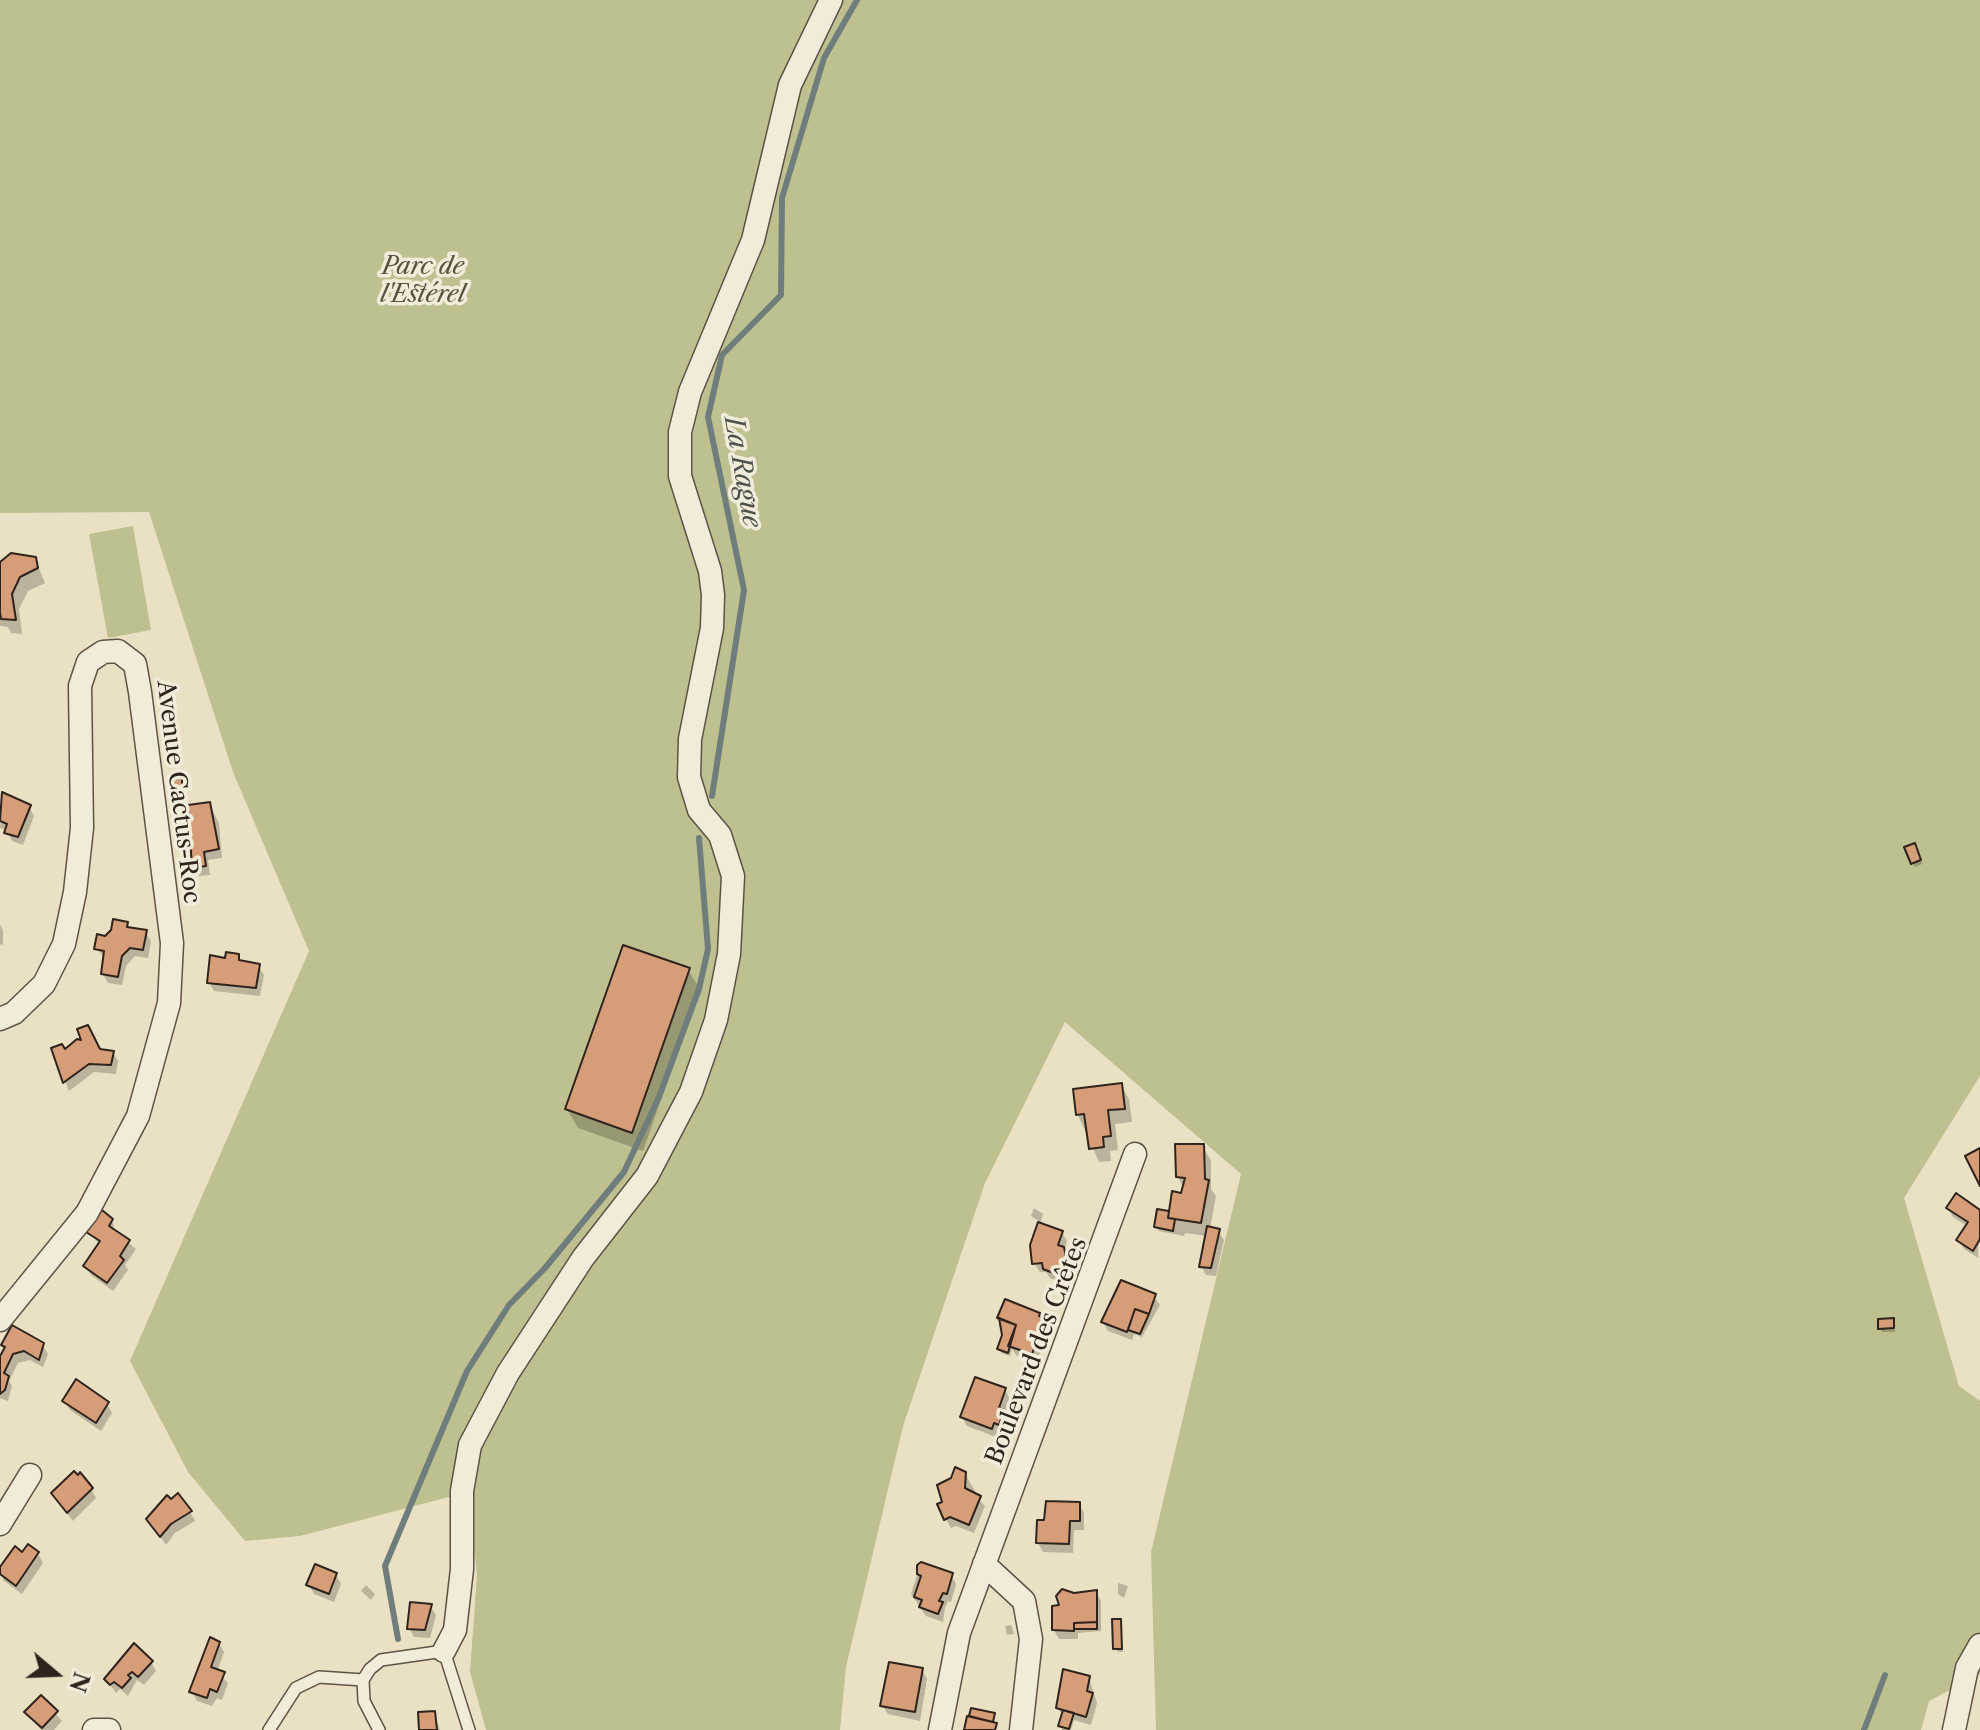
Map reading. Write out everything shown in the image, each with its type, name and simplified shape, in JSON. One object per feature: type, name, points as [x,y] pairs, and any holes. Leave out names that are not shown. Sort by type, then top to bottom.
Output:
[{"type":"street","points":[[444,1651],[455,1630],[462,1569],[462,1491],[470,1445],[508,1373],[583,1258],[647,1176],[691,1092],[716,1020],[729,954],[733,876],[720,835],[699,810],[689,777],[690,739],[712,628],[713,595],[710,571],[680,476],[680,432],[690,392],[753,240],[790,85],[831,0]]},
{"type":"street","name":"Avenue Cactus-Roc","points":[[0,1019],[14,1013],[44,984],[64,944],[75,892],[82,828],[80,686],[88,662],[103,652],[118,651],[135,664],[140,692],[172,943],[169,1003],[138,1116],[87,1213],[0,1320]]},
{"type":"street","name":"Boulevard des Crêtes","points":[[940,1730],[959,1633],[1135,1154]]},
{"type":"street","points":[[0,1524],[30,1475]]},
{"type":"street","points":[[984,1564],[1024,1601],[1031,1639],[1021,1730]]},
{"type":"street","points":[[1954,1730],[1967,1668],[1980,1645]]},
{"type":"street","points":[[94,1730],[109,1730]]},
{"type":"lane","points":[[379,1730],[364,1701],[363,1680],[381,1660],[444,1651],[469,1730]]},
{"type":"lane","points":[[269,1730],[296,1688],[319,1677],[363,1680]]},
{"type":"green space","name":"Parc de l'Estérel","points":[[0,0],[1980,0],[1980,1076],[1904,1198],[1959,1386],[1980,1401],[1980,1674],[1929,1701],[1921,1730],[1156,1730],[1151,1552],[1241,1174],[1065,1022],[985,1183],[903,1426],[846,1667],[840,1730],[486,1730],[470,1672],[477,1575],[468,1492],[300,1536],[245,1541],[188,1472],[130,1361],[309,951],[233,772],[149,512],[0,513]]},
{"type":"green space","points":[[133,526],[151,630],[108,638],[89,534]]},
{"type":"building","points":[[11,553],[36,557],[38,568],[20,577],[12,594],[16,620],[1,619],[0,613],[0,562]]},
{"type":"building","points":[[182,778],[182,792],[170,793],[169,779]]},
{"type":"building","points":[[2,792],[31,805],[18,837],[4,833],[7,824],[0,821]]},
{"type":"building","points":[[210,802],[219,849],[204,852],[206,866],[192,868],[188,805]]},
{"type":"building","points":[[1915,843],[1921,860],[1911,864],[1904,847]]},
{"type":"building","points":[[113,919],[128,922],[127,927],[147,930],[143,950],[130,948],[122,956],[118,977],[101,974],[104,951],[94,949],[97,934],[105,936],[111,930]]},
{"type":"building","points":[[623,945],[690,968],[632,1133],[565,1109]]},
{"type":"building","points":[[226,952],[239,954],[239,960],[260,964],[256,988],[207,983],[210,955],[225,958]]},
{"type":"building","points":[[88,1025],[100,1049],[114,1051],[111,1065],[89,1064],[63,1083],[51,1048],[62,1044],[65,1049],[77,1039],[81,1040],[77,1029]]},
{"type":"building","points":[[1122,1083],[1125,1109],[1108,1110],[1111,1136],[1103,1137],[1104,1147],[1089,1149],[1084,1114],[1076,1115],[1073,1089]]},
{"type":"building","points":[[1175,1144],[1204,1144],[1205,1179],[1209,1180],[1201,1223],[1168,1218],[1172,1191],[1181,1193],[1185,1178],[1176,1177]]},
{"type":"building","points":[[1980,1148],[1980,1186],[1965,1156]]},
{"type":"building","points":[[1956,1193],[1980,1210],[1980,1239],[1973,1251],[1956,1240],[1968,1222],[1946,1208]]},
{"type":"building","points":[[1157,1209],[1169,1211],[1168,1218],[1175,1219],[1173,1231],[1154,1227]]},
{"type":"building","points":[[102,1210],[113,1219],[109,1226],[130,1240],[120,1256],[124,1260],[107,1283],[83,1266],[100,1241],[86,1232]]},
{"type":"building","points":[[1038,1222],[1063,1231],[1058,1245],[1064,1247],[1066,1257],[1062,1260],[1061,1276],[1043,1269],[1042,1263],[1032,1264],[1030,1245]]},
{"type":"building","points":[[1207,1226],[1220,1229],[1211,1268],[1199,1267]]},
{"type":"building","points":[[1121,1280],[1156,1294],[1149,1314],[1135,1309],[1127,1332],[1101,1322]]},
{"type":"building","points":[[1005,1299],[1045,1318],[1032,1354],[1008,1346],[1016,1325],[997,1318]]},
{"type":"building","points":[[1135,1309],[1149,1314],[1140,1334],[1128,1330]]},
{"type":"building","points":[[999,1318],[1016,1325],[1008,1353],[997,1349],[1002,1335]]},
{"type":"building","points":[[1894,1318],[1894,1328],[1878,1329],[1878,1319]]},
{"type":"building","points":[[12,1325],[44,1343],[39,1360],[24,1351],[13,1354],[4,1373],[9,1376],[5,1390],[0,1394],[0,1356],[5,1347],[1,1345]]},
{"type":"building","points":[[975,1377],[1006,1388],[999,1408],[1004,1410],[999,1425],[994,1423],[992,1429],[960,1417]]},
{"type":"building","points":[[76,1379],[109,1402],[96,1423],[62,1401]]},
{"type":"building","points":[[955,1467],[966,1472],[965,1488],[981,1496],[969,1525],[950,1517],[944,1520],[937,1504],[942,1502],[937,1485],[951,1478]]},
{"type":"building","points":[[74,1471],[78,1475],[80,1472],[93,1488],[67,1513],[51,1493]]},
{"type":"building","points":[[178,1493],[192,1511],[171,1524],[160,1537],[146,1519],[167,1495],[171,1499]]},
{"type":"building","points":[[1046,1501],[1080,1502],[1080,1521],[1070,1521],[1069,1544],[1036,1543],[1037,1520],[1044,1520]]},
{"type":"building","points":[[28,1544],[39,1552],[16,1586],[0,1574],[0,1567],[15,1546],[22,1552]]},
{"type":"building","points":[[921,1562],[953,1573],[947,1594],[943,1593],[939,1601],[943,1602],[938,1614],[919,1607],[922,1600],[914,1597],[921,1576],[917,1574],[917,1565]]},
{"type":"building","points":[[315,1564],[337,1573],[329,1594],[306,1585]]},
{"type":"building","points":[[1062,1589],[1074,1593],[1097,1590],[1097,1622],[1074,1623],[1074,1631],[1052,1630],[1052,1606],[1059,1605],[1056,1596]]},
{"type":"building","points":[[410,1602],[432,1604],[425,1630],[407,1629]]},
{"type":"building","points":[[1112,1619],[1121,1619],[1122,1649],[1113,1649]]},
{"type":"building","points":[[1097,1622],[1097,1629],[1074,1629],[1074,1623]]},
{"type":"building","points":[[210,1637],[220,1642],[211,1667],[225,1672],[217,1692],[210,1689],[207,1698],[189,1692]]},
{"type":"building","points":[[134,1643],[153,1661],[138,1677],[132,1672],[128,1675],[131,1678],[122,1688],[114,1682],[110,1685],[104,1679]]},
{"type":"building","points":[[889,1662],[923,1668],[915,1712],[880,1706]]},
{"type":"building","points":[[1063,1669],[1090,1676],[1087,1691],[1093,1693],[1086,1717],[1056,1708]]},
{"type":"building","points":[[41,1695],[58,1711],[42,1728],[24,1712]]},
{"type":"building","points":[[971,1708],[995,1713],[993,1722],[969,1716]]},
{"type":"building","points":[[1063,1710],[1074,1713],[1069,1729],[1058,1726]]},
{"type":"building","points":[[435,1711],[437,1730],[419,1730],[418,1712]]},
{"type":"building","points":[[967,1716],[997,1723],[995,1730],[964,1730]]},
{"type":"waterway","name":"La Rague","points":[[712,796],[744,590],[708,417],[722,355],[781,295],[782,198],[824,58],[857,0]]},
{"type":"waterway","points":[[398,1639],[385,1566],[467,1371],[509,1305],[545,1268],[624,1172],[659,1097],[699,989],[708,949],[699,838]]},
{"type":"waterway","points":[[1864,1730],[1885,1675]]}]
